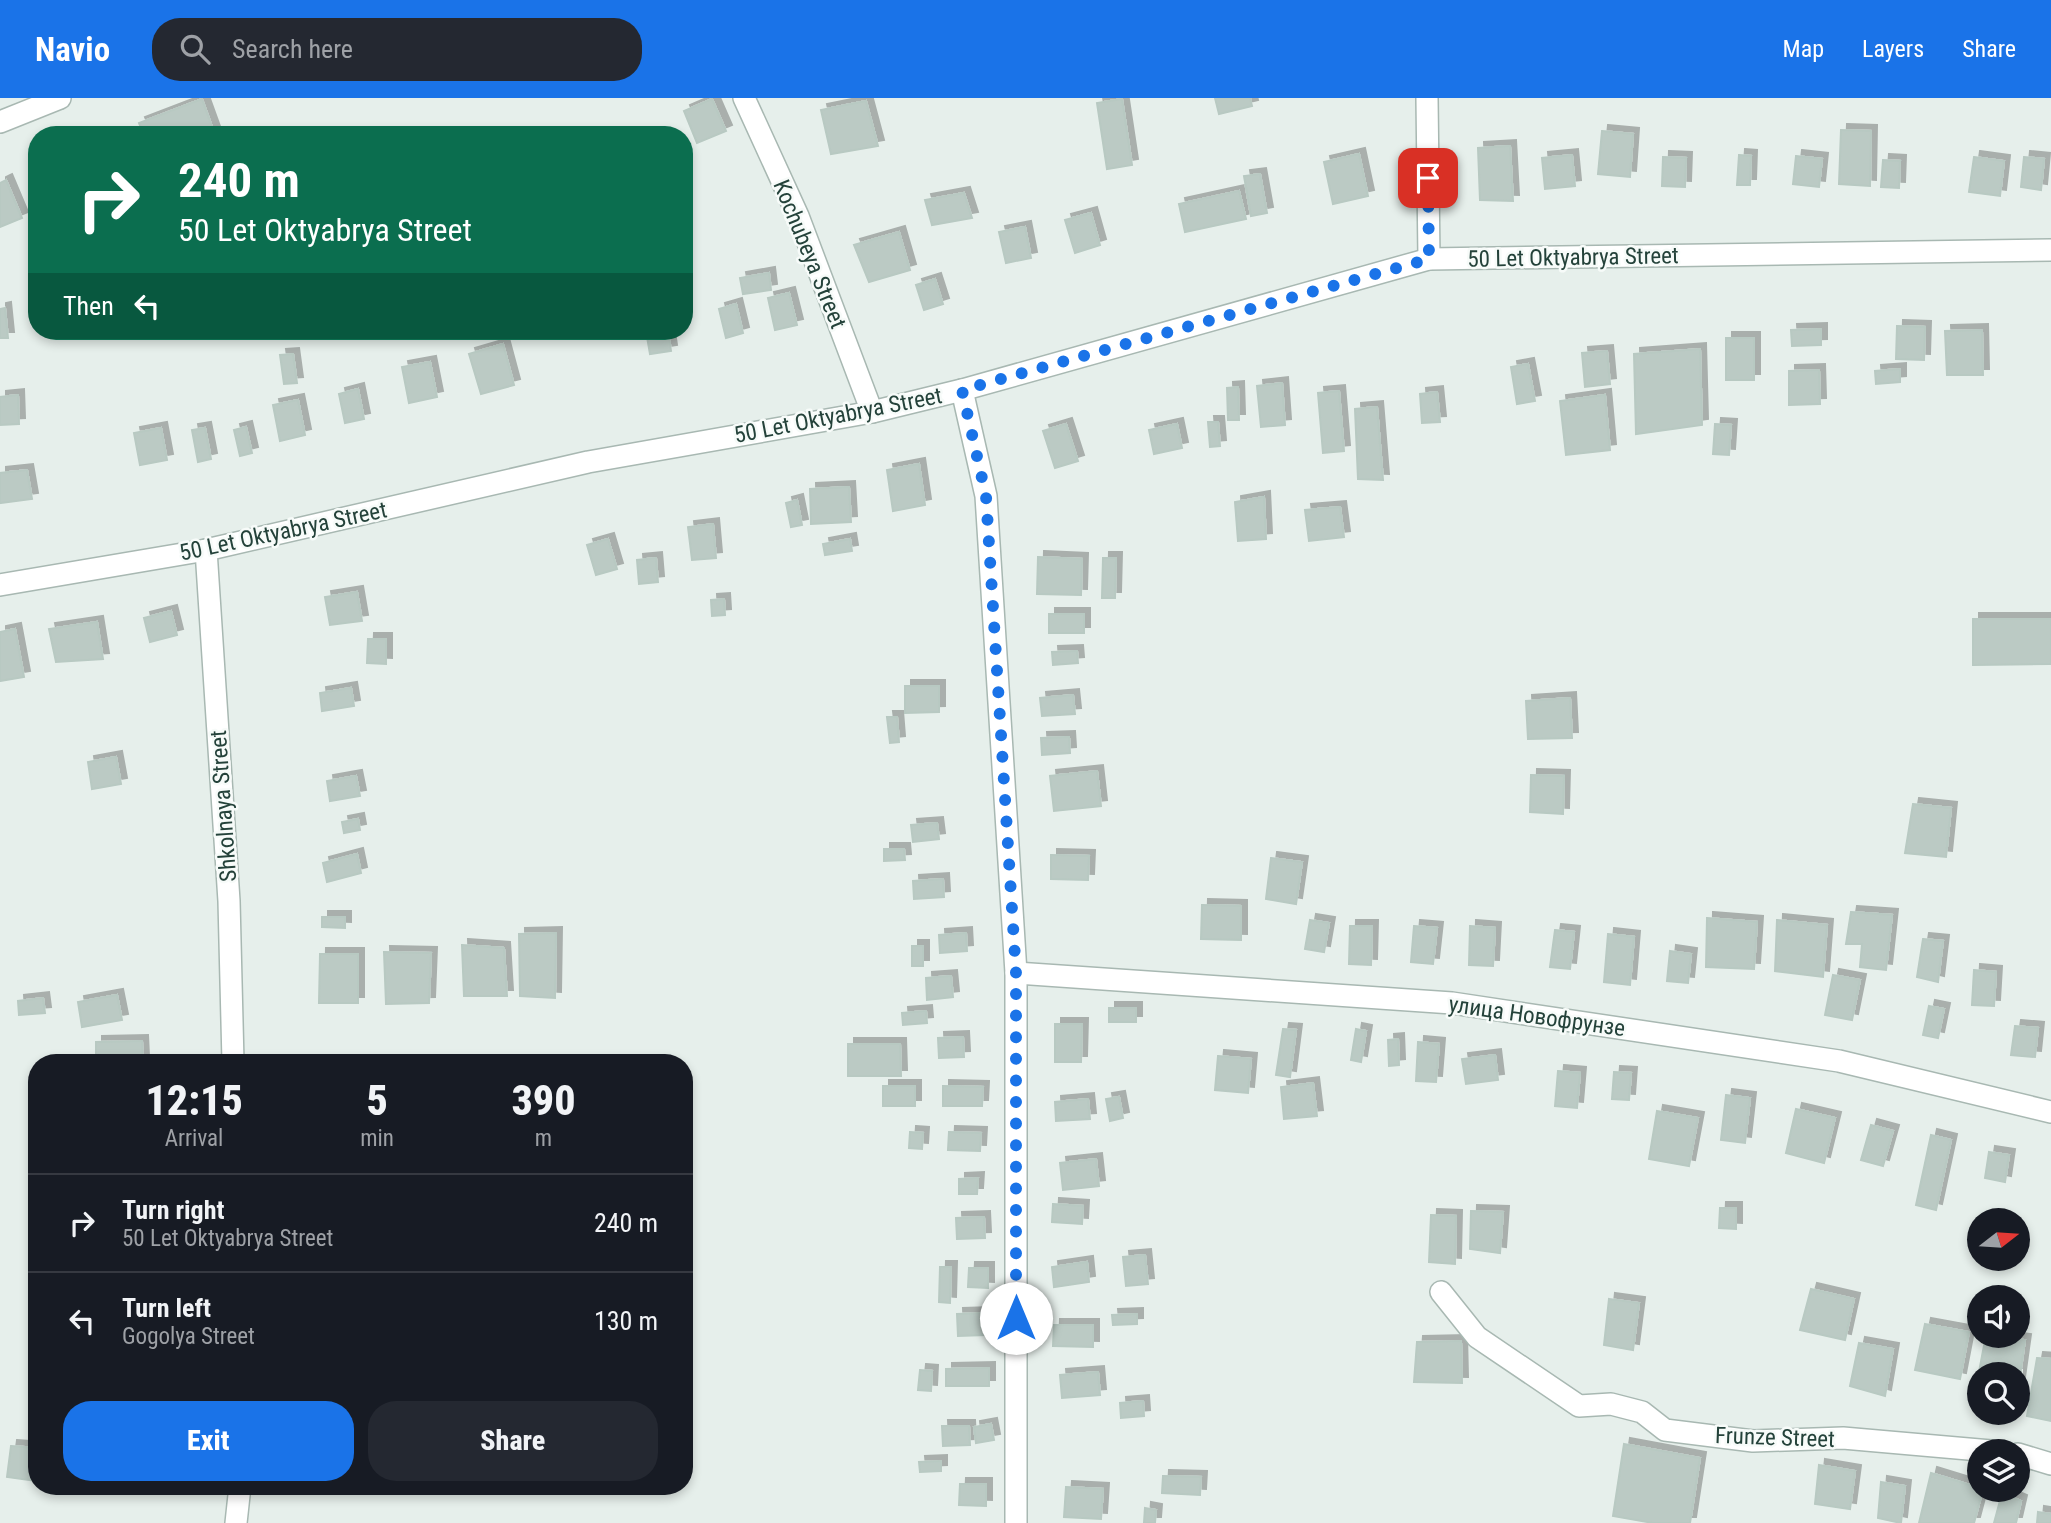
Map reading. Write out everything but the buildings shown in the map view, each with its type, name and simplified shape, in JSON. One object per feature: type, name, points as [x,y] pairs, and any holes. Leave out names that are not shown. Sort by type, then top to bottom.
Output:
[{"type":"street","points":[[0,122],[61,98]]},
{"type":"street","name":"Kochubeya Street","points":[[744,98],[798,216],[872,412]]},
{"type":"street","points":[[1427,98],[1429,259]]},
{"type":"street","name":"50 Let Oktyabrya Street","points":[[0,585],[206,550],[589,462],[872,412],[962,390],[1429,259],[2051,250]]},
{"type":"street","points":[[962,390],[986,496],[1016,973],[1016,1523]]},
{"type":"street","name":"Shkolnaya Street","points":[[206,550],[229,901],[233,1054]]},
{"type":"street","name":"улица Новофрунзе","points":[[1016,973],[1452,1003],[1839,1061],[2051,1112]]},
{"type":"street","name":"Frunze Street","points":[[1441,1292],[1477,1338],[1579,1406],[1611,1404],[1642,1412],[1665,1430],[1753,1441],[1843,1438],[1967,1449]]},
{"type":"street","points":[[2030,1458],[2051,1464]]},
{"type":"street","points":[[236,1523],[239,1495]]},
{"type":"route","points":[[1016,1318],[1016,973],[986,496],[962,390],[1429,259],[1428,178]]}]
